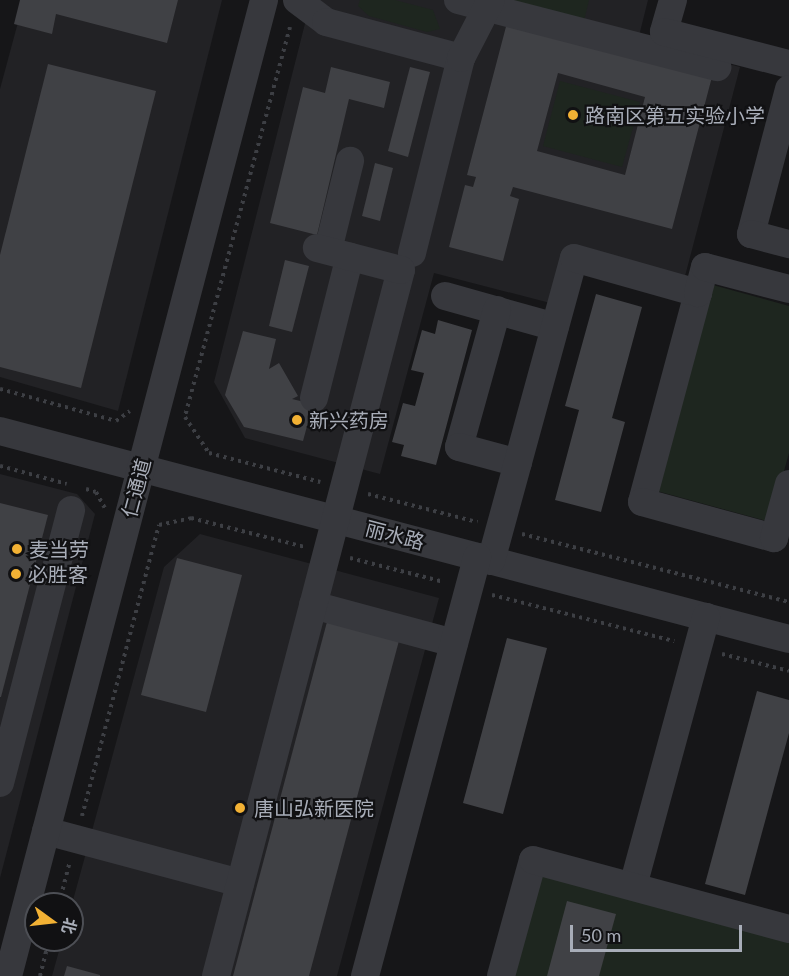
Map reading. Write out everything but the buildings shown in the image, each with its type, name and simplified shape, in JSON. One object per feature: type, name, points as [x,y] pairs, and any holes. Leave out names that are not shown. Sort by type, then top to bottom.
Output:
[{"type":"street","name":"仁通道","points":[[8,976],[264,0]]},
{"type":"street","points":[[297,0],[326,22],[461,58]]},
{"type":"street","points":[[458,0],[490,4],[717,67]]},
{"type":"street","points":[[673,0],[664,32],[789,64]]},
{"type":"street","points":[[412,253],[461,58],[490,4]]},
{"type":"street","points":[[789,89],[751,234],[789,244]]},
{"type":"street","points":[[314,398],[332,252],[350,161]]},
{"type":"street","points":[[216,976],[401,270],[332,252]]},
{"type":"street","points":[[365,976],[454,643],[518,463],[574,258],[698,293]]},
{"type":"street","points":[[789,289],[705,267],[642,502],[774,538],[789,484]]},
{"type":"street","points":[[445,296],[555,327]]},
{"type":"street","points":[[497,310],[459,447],[518,463]]},
{"type":"street","name":"丽水路","points":[[0,431],[789,639]]},
{"type":"street","points":[[0,783],[71,510]]},
{"type":"street","points":[[314,605],[454,643]]},
{"type":"street","points":[[633,886],[706,617]]},
{"type":"street","points":[[46,831],[240,883]]},
{"type":"street","points":[[501,976],[533,860],[633,886],[787,921]]},
{"type":"path","points":[[0,389],[116,420],[138,405]]},
{"type":"path","points":[[0,466],[96,492],[106,511]]},
{"type":"path","points":[[40,976],[46,952]]},
{"type":"shaded area","points":[[24,0],[222,0],[118,411],[0,377],[0,89]]},
{"type":"shaded area","points":[[311,0],[648,0],[638,40],[740,67],[684,280],[569,249],[554,304],[434,273],[380,474],[245,438],[214,382]]},
{"type":"shaded area","points":[[360,0],[395,0],[433,10],[440,29],[427,32],[369,16],[358,6]]},
{"type":"shaded area","points":[[501,0],[589,0],[583,25]]},
{"type":"shaded area","points":[[560,81],[640,102],[622,167],[543,146]]},
{"type":"shaded area","points":[[713,285],[789,306],[789,453],[770,522],[657,491]]},
{"type":"shaded area","points":[[0,474],[77,494],[95,514],[0,878]]},
{"type":"shaded area","name":"唐山弘新医院","points":[[200,534],[439,598],[337,976],[52,976],[59,952],[84,952],[84,892],[75,892],[164,567]]},
{"type":"shaded area","points":[[538,875],[789,941],[789,976],[512,976]]},
{"type":"place","name":"路南区第五实验小学","points":[[573,115]]},
{"type":"place","name":"新兴药房","points":[[297,420]]},
{"type":"place","name":"麦当劳","points":[[17,549]]},
{"type":"place","name":"必胜客","points":[[16,574]]},
{"type":"place","name":"唐山弘新医院","points":[[240,808]]}]
